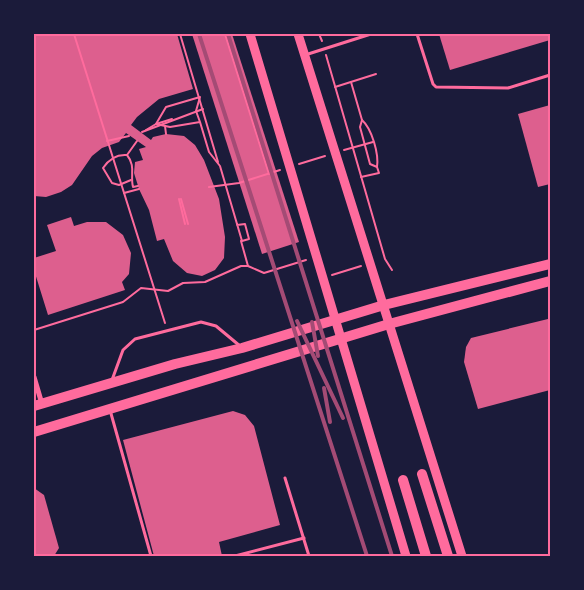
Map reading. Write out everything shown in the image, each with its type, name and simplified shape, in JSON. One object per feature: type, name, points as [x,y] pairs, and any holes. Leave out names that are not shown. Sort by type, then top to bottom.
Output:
[{"type":"main road","points":[[250,34],[406,556]]},
{"type":"main road","points":[[298,34],[462,556]]},
{"type":"main road","points":[[38,405],[175,364],[242,348],[384,305],[550,264]]},
{"type":"main road","points":[[34,432],[389,324],[550,281]]},
{"type":"main road","points":[[422,474],[448,556]]},
{"type":"main road","points":[[403,480],[426,556]]},
{"type":"street","points":[[34,377],[38,405]]},
{"type":"lane","points":[[304,55],[371,34]]},
{"type":"lane","points":[[417,34],[433,84],[436,87],[508,88],[550,75]]},
{"type":"lane","points":[[110,384],[123,350],[135,339],[167,330],[201,322],[216,326],[242,348]]},
{"type":"lane","points":[[110,410],[151,556]]},
{"type":"lane","points":[[285,478],[309,556]]},
{"type":"lane","points":[[235,556],[304,538]]},
{"type":"path","points":[[74,34],[106,141],[167,330]]},
{"type":"path","points":[[180,34],[200,97],[196,111],[209,152],[220,166],[238,225],[240,233],[242,241],[249,239],[244,224],[237,226]]},
{"type":"path","points":[[180,34],[248,266]]},
{"type":"path","points":[[225,34],[269,174]]},
{"type":"path","points":[[320,34],[384,259],[392,270]]},
{"type":"path","points":[[335,87],[376,74]]},
{"type":"path","points":[[351,82],[362,120],[360,127],[370,164],[376,167],[379,173],[361,177]]},
{"type":"path","points":[[156,124],[166,107],[200,97]]},
{"type":"path","points":[[146,130],[156,124],[202,109]]},
{"type":"path","points":[[142,132],[180,117]]},
{"type":"path","points":[[362,120],[367,124],[373,142],[378,160],[376,167]]},
{"type":"path","points":[[156,124],[170,127],[200,122]]},
{"type":"path","points":[[165,124],[166,134]]},
{"type":"path","points":[[106,141],[129,136]]},
{"type":"path","points":[[127,155],[137,141]]},
{"type":"path","points":[[127,155],[117,155],[108,160],[104,168],[112,183],[119,185],[131,180]]},
{"type":"path","points":[[123,193],[138,187],[133,187],[131,180],[133,165],[127,155]]},
{"type":"path","points":[[209,187],[225,185],[279,170]]},
{"type":"path","points":[[180,199],[187,224]]},
{"type":"path","points":[[323,278],[384,259]]},
{"type":"path","points":[[34,330],[122,302],[141,288],[168,290],[183,283],[205,282],[240,266],[248,266],[264,273],[306,260],[308,267]]},
{"type":"building","points":[[34,34],[177,34],[193,89],[159,99],[137,117],[131,125],[151,140],[153,137],[166,134],[184,136],[195,145],[204,160],[219,199],[225,237],[224,258],[215,270],[202,276],[187,273],[173,261],[164,239],[157,241],[149,210],[134,173],[135,162],[143,160],[139,149],[146,147],[126,133],[119,142],[102,148],[92,156],[72,185],[61,192],[46,197],[34,196]]},
{"type":"building","points":[[192,34],[232,34],[299,242],[262,254]]},
{"type":"building","points":[[439,34],[550,34],[550,40],[450,70]]},
{"type":"building","points":[[550,105],[550,184],[538,187],[518,114]]},
{"type":"building","points":[[71,217],[74,226],[87,222],[106,222],[123,235],[131,253],[129,274],[122,282],[125,290],[48,315],[34,270],[34,258],[56,251],[47,225]]},
{"type":"building","points":[[548,319],[550,321],[550,390],[478,409],[464,362],[466,347],[471,338]]},
{"type":"building","points":[[233,411],[245,415],[254,426],[280,525],[219,542],[222,556],[154,556],[123,440]]},
{"type":"building","points":[[34,488],[44,495],[59,548],[54,556],[34,556]]},
{"type":"railway","points":[[199,34],[367,556]]},
{"type":"railway","points":[[228,34],[392,556]]},
{"type":"railway","points":[[297,321],[343,418]]},
{"type":"railway","points":[[312,322],[318,356]]},
{"type":"railway","points":[[324,388],[330,422]]}]
